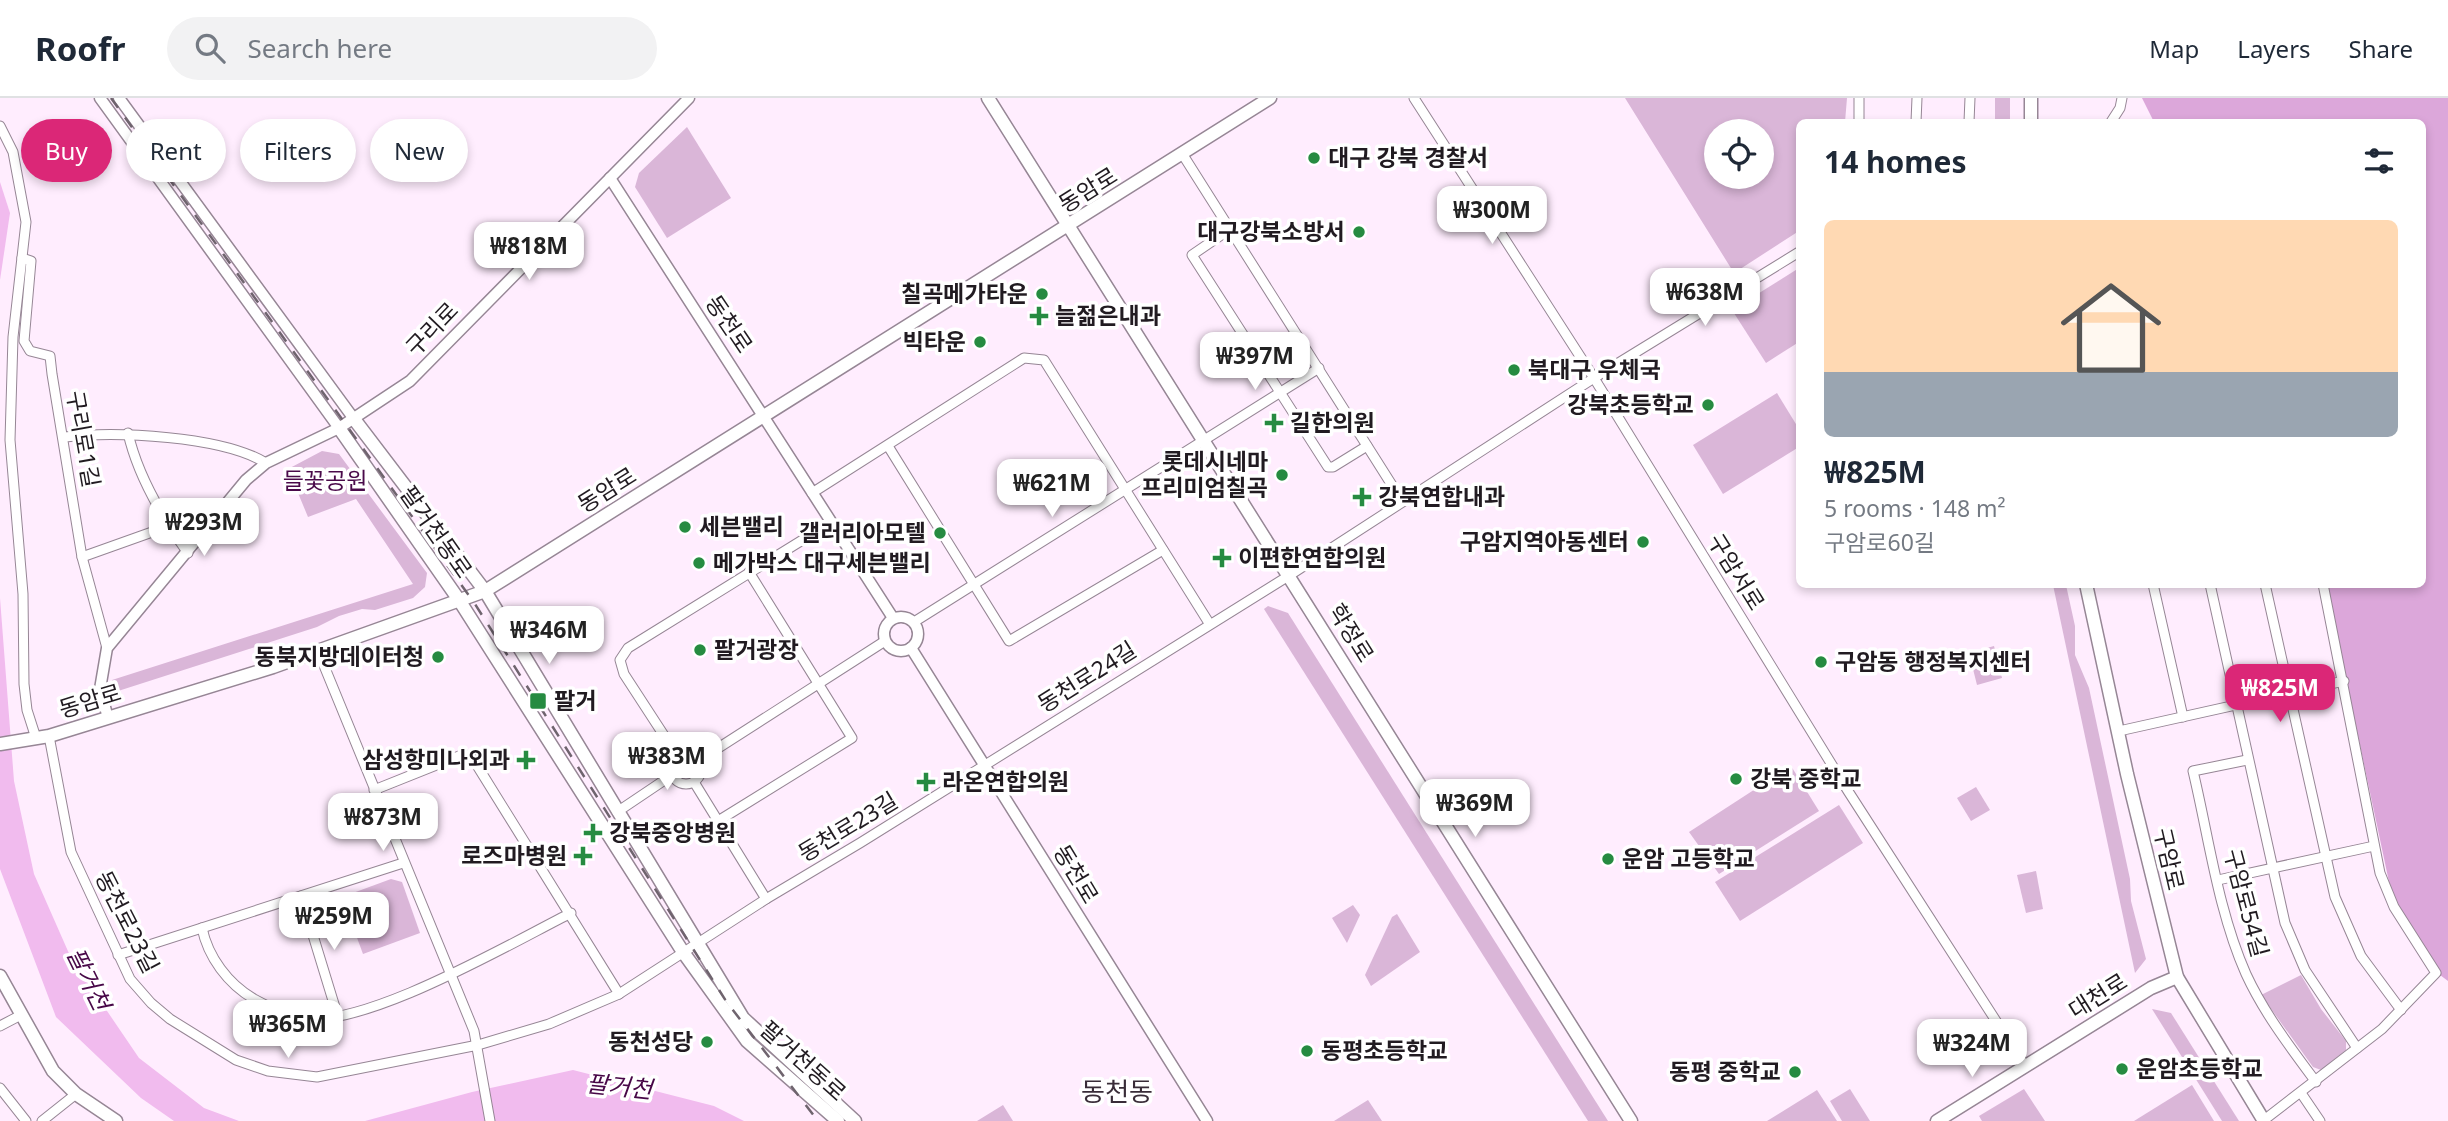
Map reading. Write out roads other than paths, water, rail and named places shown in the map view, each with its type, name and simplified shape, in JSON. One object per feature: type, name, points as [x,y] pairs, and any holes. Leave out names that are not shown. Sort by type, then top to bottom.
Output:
[{"type":"main road","name":"학정로","points":[[988,98],[1631,1121]]},
{"type":"main road","name":"동암로","points":[[0,744],[43,737],[108,718],[318,651],[485,591],[1270,98]]},
{"type":"main road","points":[[2031,98],[2031,119]]},
{"type":"main road","name":"팔거천동로","points":[[354,419],[485,591],[743,1018],[855,1121]]},
{"type":"main road","name":"팔거천동로","points":[[339,428],[458,600],[683,952],[747,1041],[838,1121]]},
{"type":"main road","name":"구암로","points":[[2087,588],[2177,977],[2264,1121]]},
{"type":"main road","points":[[0,976],[53,1070],[76,1094],[117,1121]]},
{"type":"main road","name":"대천로","points":[[1937,1121],[2151,988],[2177,977]]},
{"type":"street","name":"팔거천동로","points":[[100,98],[339,428]]},
{"type":"street","name":"팔거천동로","points":[[119,98],[354,419]]},
{"type":"street","name":"구리로","points":[[107,648],[188,554],[246,481],[266,463],[339,428],[410,381],[689,98]]},
{"type":"street","name":"구암서로","points":[[1414,98],[1594,379],[1848,791],[2025,1066]]},
{"type":"street","points":[[1859,98],[1859,119]]},
{"type":"street","points":[[1916,119],[1917,98]]},
{"type":"street","points":[[1969,119],[1970,98]]},
{"type":"street","points":[[2112,119],[2120,108],[2122,98]]},
{"type":"street","name":"동천로23길","points":[[0,126],[13,152],[26,222],[13,337],[10,440],[23,594],[24,684],[27,710],[43,737],[71,852],[118,955],[130,979],[151,1003],[170,1018],[236,1060],[268,1072],[317,1077],[478,1045],[549,1024],[619,994],[984,764]]},
{"type":"street","points":[[1183,155],[1402,501]]},
{"type":"street","name":"동천로","points":[[611,178],[893,618]]},
{"type":"street","points":[[1230,229],[1192,255],[1279,394],[1328,467],[1333,467],[1367,446]]},
{"type":"street","name":"동천로24길","points":[[984,764],[1290,575],[1594,379],[1796,254]]},
{"type":"street","name":"구리로1길","points":[[22,258],[31,261],[24,341],[30,351],[50,356],[52,361],[82,557],[107,648]]},
{"type":"street","points":[[812,493],[1024,358],[1044,360],[1209,623]]},
{"type":"street","points":[[914,622],[1319,368]]},
{"type":"street","points":[[65,437],[128,433],[212,446],[253,455],[266,463]]},
{"type":"street","points":[[128,433],[134,460],[169,526],[188,554]]},
{"type":"street","points":[[888,446],[1009,642],[1163,550]]},
{"type":"street","points":[[678,757],[624,674],[620,660],[628,648],[830,523]]},
{"type":"street","points":[[82,557],[169,526]]},
{"type":"street","points":[[718,821],[852,738],[749,572]]},
{"type":"street","points":[[2154,588],[2183,717]]},
{"type":"street","name":"구암로54길","points":[[2211,588],[2285,923],[2305,970],[2357,1048]]},
{"type":"street","points":[[2266,588],[2324,857],[2342,918],[2361,956],[2402,1010]]},
{"type":"street","points":[[2264,1121],[2316,1082],[2402,1010],[2436,973],[2395,907],[2380,873],[2324,588]]},
{"type":"street","points":[[904,617],[914,622],[917,639],[911,648],[894,650],[885,640],[885,627],[893,618],[904,617]]},
{"type":"street","points":[[698,761],[885,640]]},
{"type":"street","points":[[107,648],[100,689],[108,718]]},
{"type":"street","name":"동천로","points":[[911,648],[1207,1121]]},
{"type":"street","points":[[318,651],[478,1045],[490,1121]]},
{"type":"street","points":[[2119,732],[2344,681]]},
{"type":"street","points":[[374,790],[464,754],[473,759],[619,994]]},
{"type":"street","points":[[689,755],[698,761],[701,770],[694,782],[681,784],[672,775],[672,763],[678,757],[689,755]]},
{"type":"street","name":"구암로54길","points":[[2247,760],[2193,771],[2232,936],[2258,999],[2316,1082]]},
{"type":"street","points":[[617,812],[672,775]]},
{"type":"street","points":[[694,782],[766,899]]},
{"type":"street","points":[[2218,880],[2374,846]]},
{"type":"street","points":[[118,955],[403,863]]},
{"type":"street","points":[[301,896],[338,1017]]},
{"type":"street","points":[[202,928],[205,943],[220,968],[240,990],[266,1006],[299,1018],[338,1017],[354,1015],[449,974],[570,913]]},
{"type":"street","points":[[0,1026],[21,1015]]},
{"type":"street","points":[[0,1088],[26,1121]]},
{"type":"street","points":[[2301,1093],[2320,1121]]},
{"type":"street","points":[[42,1121],[76,1094]]},
{"type":"water","points":[[0,182],[10,213],[0,280]]},
{"type":"water","points":[[0,598],[14,781],[34,874],[71,958],[139,1058],[204,1108],[239,1121],[174,1121],[141,1098],[56,1017],[0,869]]},
{"type":"water","name":"팔거천","points":[[573,1070],[714,1106],[744,1121],[365,1121],[472,1092]]},
{"type":"railway","points":[[111,98],[475,604],[726,1001],[818,1121]]},
{"type":"place","name":"대구 강북 경찰서","points":[[1314,158]]},
{"type":"place","name":"대구강북소방서","points":[[1359,232]]},
{"type":"place","name":"칠곡메가타운","points":[[1042,294]]},
{"type":"place","name":"늘젊은내과","points":[[1039,316]]},
{"type":"place","name":"빅타운","points":[[980,342]]},
{"type":"place","name":"북대구 우체국","points":[[1514,370]]},
{"type":"place","name":"강북초등학교","points":[[1708,405]]},
{"type":"place","name":"길한의원","points":[[1274,423]]},
{"type":"place","name":"롯데시네마 프리미엄칠곡","points":[[1282,475]]},
{"type":"place","name":"강북연합내과","points":[[1362,497]]},
{"type":"place","name":"세븐밸리","points":[[685,527]]},
{"type":"place","name":"갤러리아모텔","points":[[940,533]]},
{"type":"place","name":"구암지역아동센터","points":[[1643,542]]},
{"type":"place","name":"이편한연합의원","points":[[1222,558]]},
{"type":"place","name":"메가박스 대구세븐밸리","points":[[699,563]]},
{"type":"place","name":"팔거광장","points":[[700,650]]},
{"type":"place","name":"동북지방데이터청","points":[[438,657]]},
{"type":"place","name":"구암동 행정복지센터","points":[[1821,662]]},
{"type":"place","name":"팔거","points":[[538,701]]},
{"type":"place","name":"삼성항미나외과","points":[[526,760]]},
{"type":"place","name":"강북 중학교","points":[[1736,779]]},
{"type":"place","name":"라온연합의원","points":[[926,782]]},
{"type":"place","name":"강북중앙병원","points":[[593,833]]},
{"type":"place","name":"로즈마병원","points":[[583,856]]},
{"type":"place","name":"운암 고등학교","points":[[1608,859]]},
{"type":"place","name":"동천성당","points":[[707,1042]]},
{"type":"place","name":"동평초등학교","points":[[1307,1051]]},
{"type":"place","name":"운암초등학교","points":[[2122,1069]]},
{"type":"place","name":"동평 중학교","points":[[1795,1072]]},
{"type":"district","name":"동천동","points":[[1117,1092]]},
{"type":"park label","name":"들꽃공원","points":[[325,481]]}]
